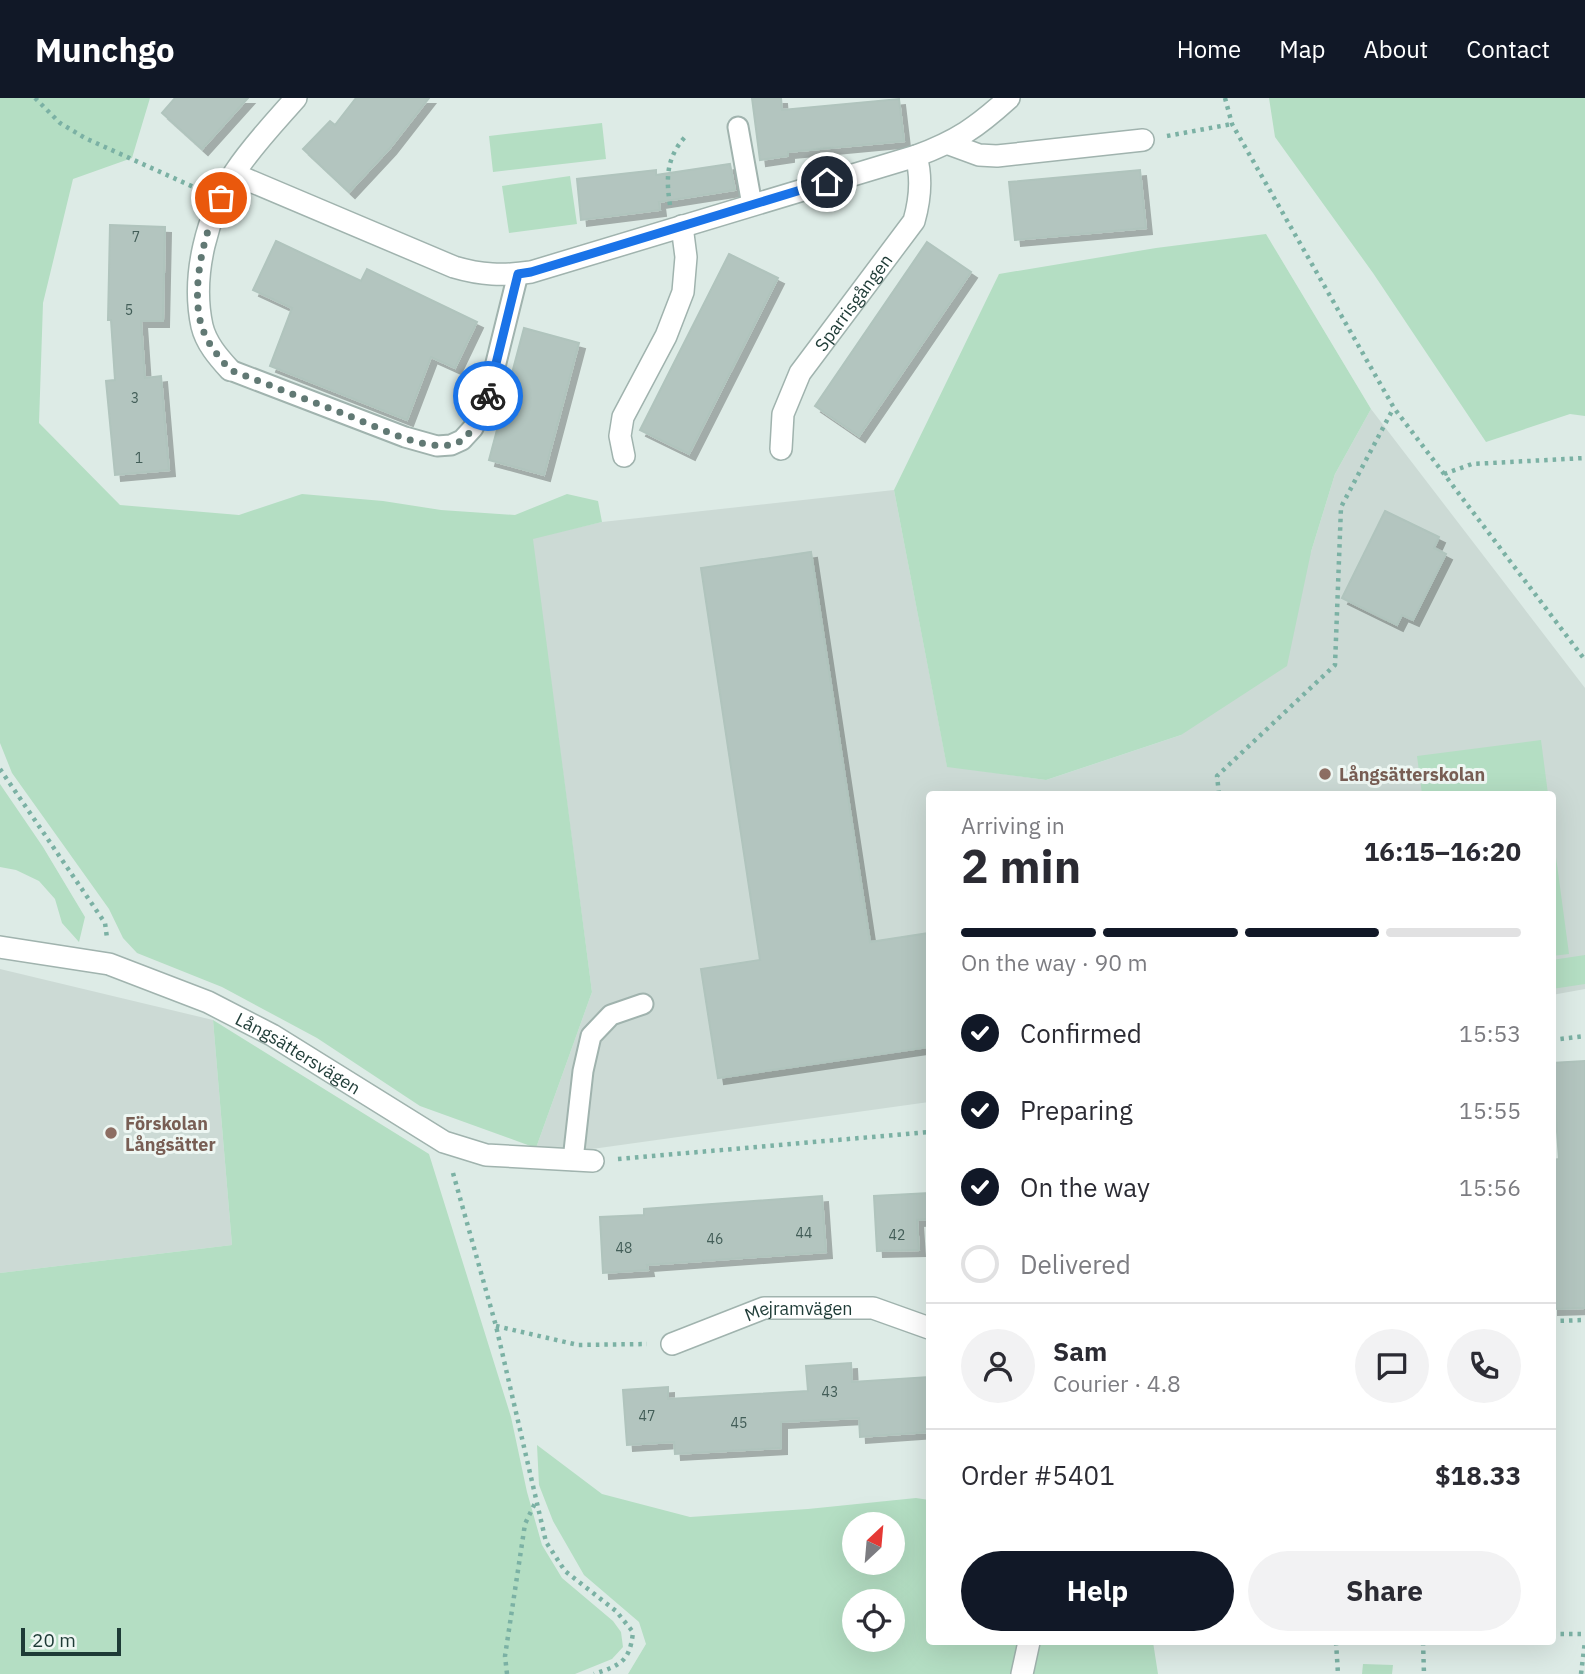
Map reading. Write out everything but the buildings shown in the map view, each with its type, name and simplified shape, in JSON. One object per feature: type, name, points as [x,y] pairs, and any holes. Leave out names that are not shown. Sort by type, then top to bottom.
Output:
[{"type":"street","points":[[230,370],[213,351],[202,327],[198,295],[206,236],[234,174],[296,98]]},
{"type":"street","points":[[234,174],[454,267],[492,275],[518,274],[916,156],[949,144],[1009,98]]},
{"type":"street","points":[[949,144],[979,155],[997,156],[1143,140]]},
{"type":"street","name":"Sparrisgången","points":[[781,449],[783,414],[800,373],[914,220],[919,204],[920,167],[916,156]]},
{"type":"street","points":[[624,456],[620,436],[623,417],[666,336],[683,292],[686,257],[679,227]]},
{"type":"street","name":"Långsättersvägen","points":[[0,947],[109,964],[208,1002],[272,1035],[444,1142],[486,1155],[583,1160]]},
{"type":"street","name":"Mejramvägen","points":[[672,1344],[764,1308],[873,1308],[926,1327]]},
{"type":"street","points":[[1022,1674],[1029,1645]]},
{"type":"lane","points":[[738,127],[752,205]]},
{"type":"lane","points":[[230,370],[405,437],[437,446],[452,445],[473,428],[488,395],[518,274]]},
{"type":"lane","points":[[583,1160],[583,1071],[591,1036],[611,1015],[643,1004]]},
{"type":"path","points":[[35,98],[60,123],[85,138],[221,198]]},
{"type":"path","points":[[1225,98],[1232,124],[1394,408],[1585,660]]},
{"type":"path","points":[[1143,140],[1232,124]]},
{"type":"path","points":[[679,227],[666,180],[673,154],[685,137]]},
{"type":"path","points":[[1219,791],[1217,776],[1335,665],[1341,507],[1394,408]]},
{"type":"path","points":[[1444,474],[1472,464],[1585,458]]},
{"type":"path","points":[[0,769],[105,923],[109,964]]},
{"type":"path","points":[[1556,1040],[1585,1036]]},
{"type":"path","points":[[583,1160],[926,1132]]},
{"type":"path","points":[[444,1142],[496,1326],[546,1542],[565,1571],[616,1611],[633,1632],[631,1650],[617,1666],[594,1674]]},
{"type":"path","points":[[1556,1321],[1585,1321]]},
{"type":"path","points":[[496,1326],[578,1345],[672,1344]]},
{"type":"path","points":[[507,1674],[505,1656],[525,1524],[537,1500]]},
{"type":"path","points":[[1556,1634],[1585,1634]]},
{"type":"path","points":[[1581,1674],[1585,1641]]},
{"type":"path","points":[[1336,1645],[1338,1674]]},
{"type":"path","points":[[1423,1645],[1424,1674]]},
{"type":"shaded area","name":"Långsätterskolan","points":[[1371,409],[1585,688],[1585,989],[1556,994],[1556,791],[926,791],[926,1102],[592,1149],[536,1148],[592,992],[532,538],[602,522],[894,490],[947,766],[1046,780],[1181,735],[1311,552],[1335,474]]},
{"type":"shaded area","name":"Förskolan Långsätter","points":[[0,969],[213,1020],[232,1245],[0,1273]]},
{"type":"green space","points":[[0,98],[150,98],[132,158],[73,179],[43,303],[39,423],[120,505],[239,515],[302,494],[383,501],[441,510],[515,515],[567,494],[598,501],[602,522],[533,539],[592,992],[536,1148],[420,1106],[317,1038],[222,987],[137,953],[123,938],[109,909],[12,773],[0,743]]},
{"type":"green space","points":[[1269,98],[1585,98],[1585,416],[1570,414],[1486,442],[1373,273],[1275,137]]},
{"type":"green space","points":[[602,123],[606,159],[493,172],[489,136]]},
{"type":"green space","points":[[570,176],[577,224],[509,233],[502,186]]},
{"type":"green space","points":[[1266,234],[1371,409],[1335,474],[1311,552],[1287,666],[1181,735],[1046,780],[947,767],[894,490],[999,274],[1156,248]]},
{"type":"green space","points":[[1541,740],[1548,791],[1422,791],[1417,756]]},
{"type":"green space","points":[[0,784],[43,847],[85,917],[79,942],[62,923],[55,899],[39,881],[16,870],[0,867]]},
{"type":"green space","points":[[1556,857],[1569,954],[1556,956]]},
{"type":"green space","points":[[1585,955],[1585,984],[1556,988],[1556,959]]},
{"type":"green space","points":[[213,1020],[429,1154],[511,1417],[527,1492],[542,1545],[562,1578],[613,1621],[621,1632],[623,1647],[612,1659],[575,1674],[0,1674],[0,1273],[232,1245]]},
{"type":"green space","points":[[537,1445],[602,1494],[690,1517],[916,1498],[926,1500],[926,1645],[1153,1645],[1158,1674],[628,1674],[646,1644],[639,1622],[584,1575],[553,1521],[539,1485]]},
{"type":"green space","points":[[1363,1664],[1393,1665],[1392,1674],[1362,1674]]},
{"type":"way so far","points":[[221,198],[206,236],[198,295],[202,327],[213,351],[230,370],[405,437],[437,446],[452,445],[461,440],[473,428],[488,396]]},
{"type":"place","name":"Långsätterskolan","points":[[1325,774]]},
{"type":"place","name":"Förskolan Långsätter","points":[[111,1133]]},
{"type":"route","points":[[488,396],[518,274],[827,182]]}]
